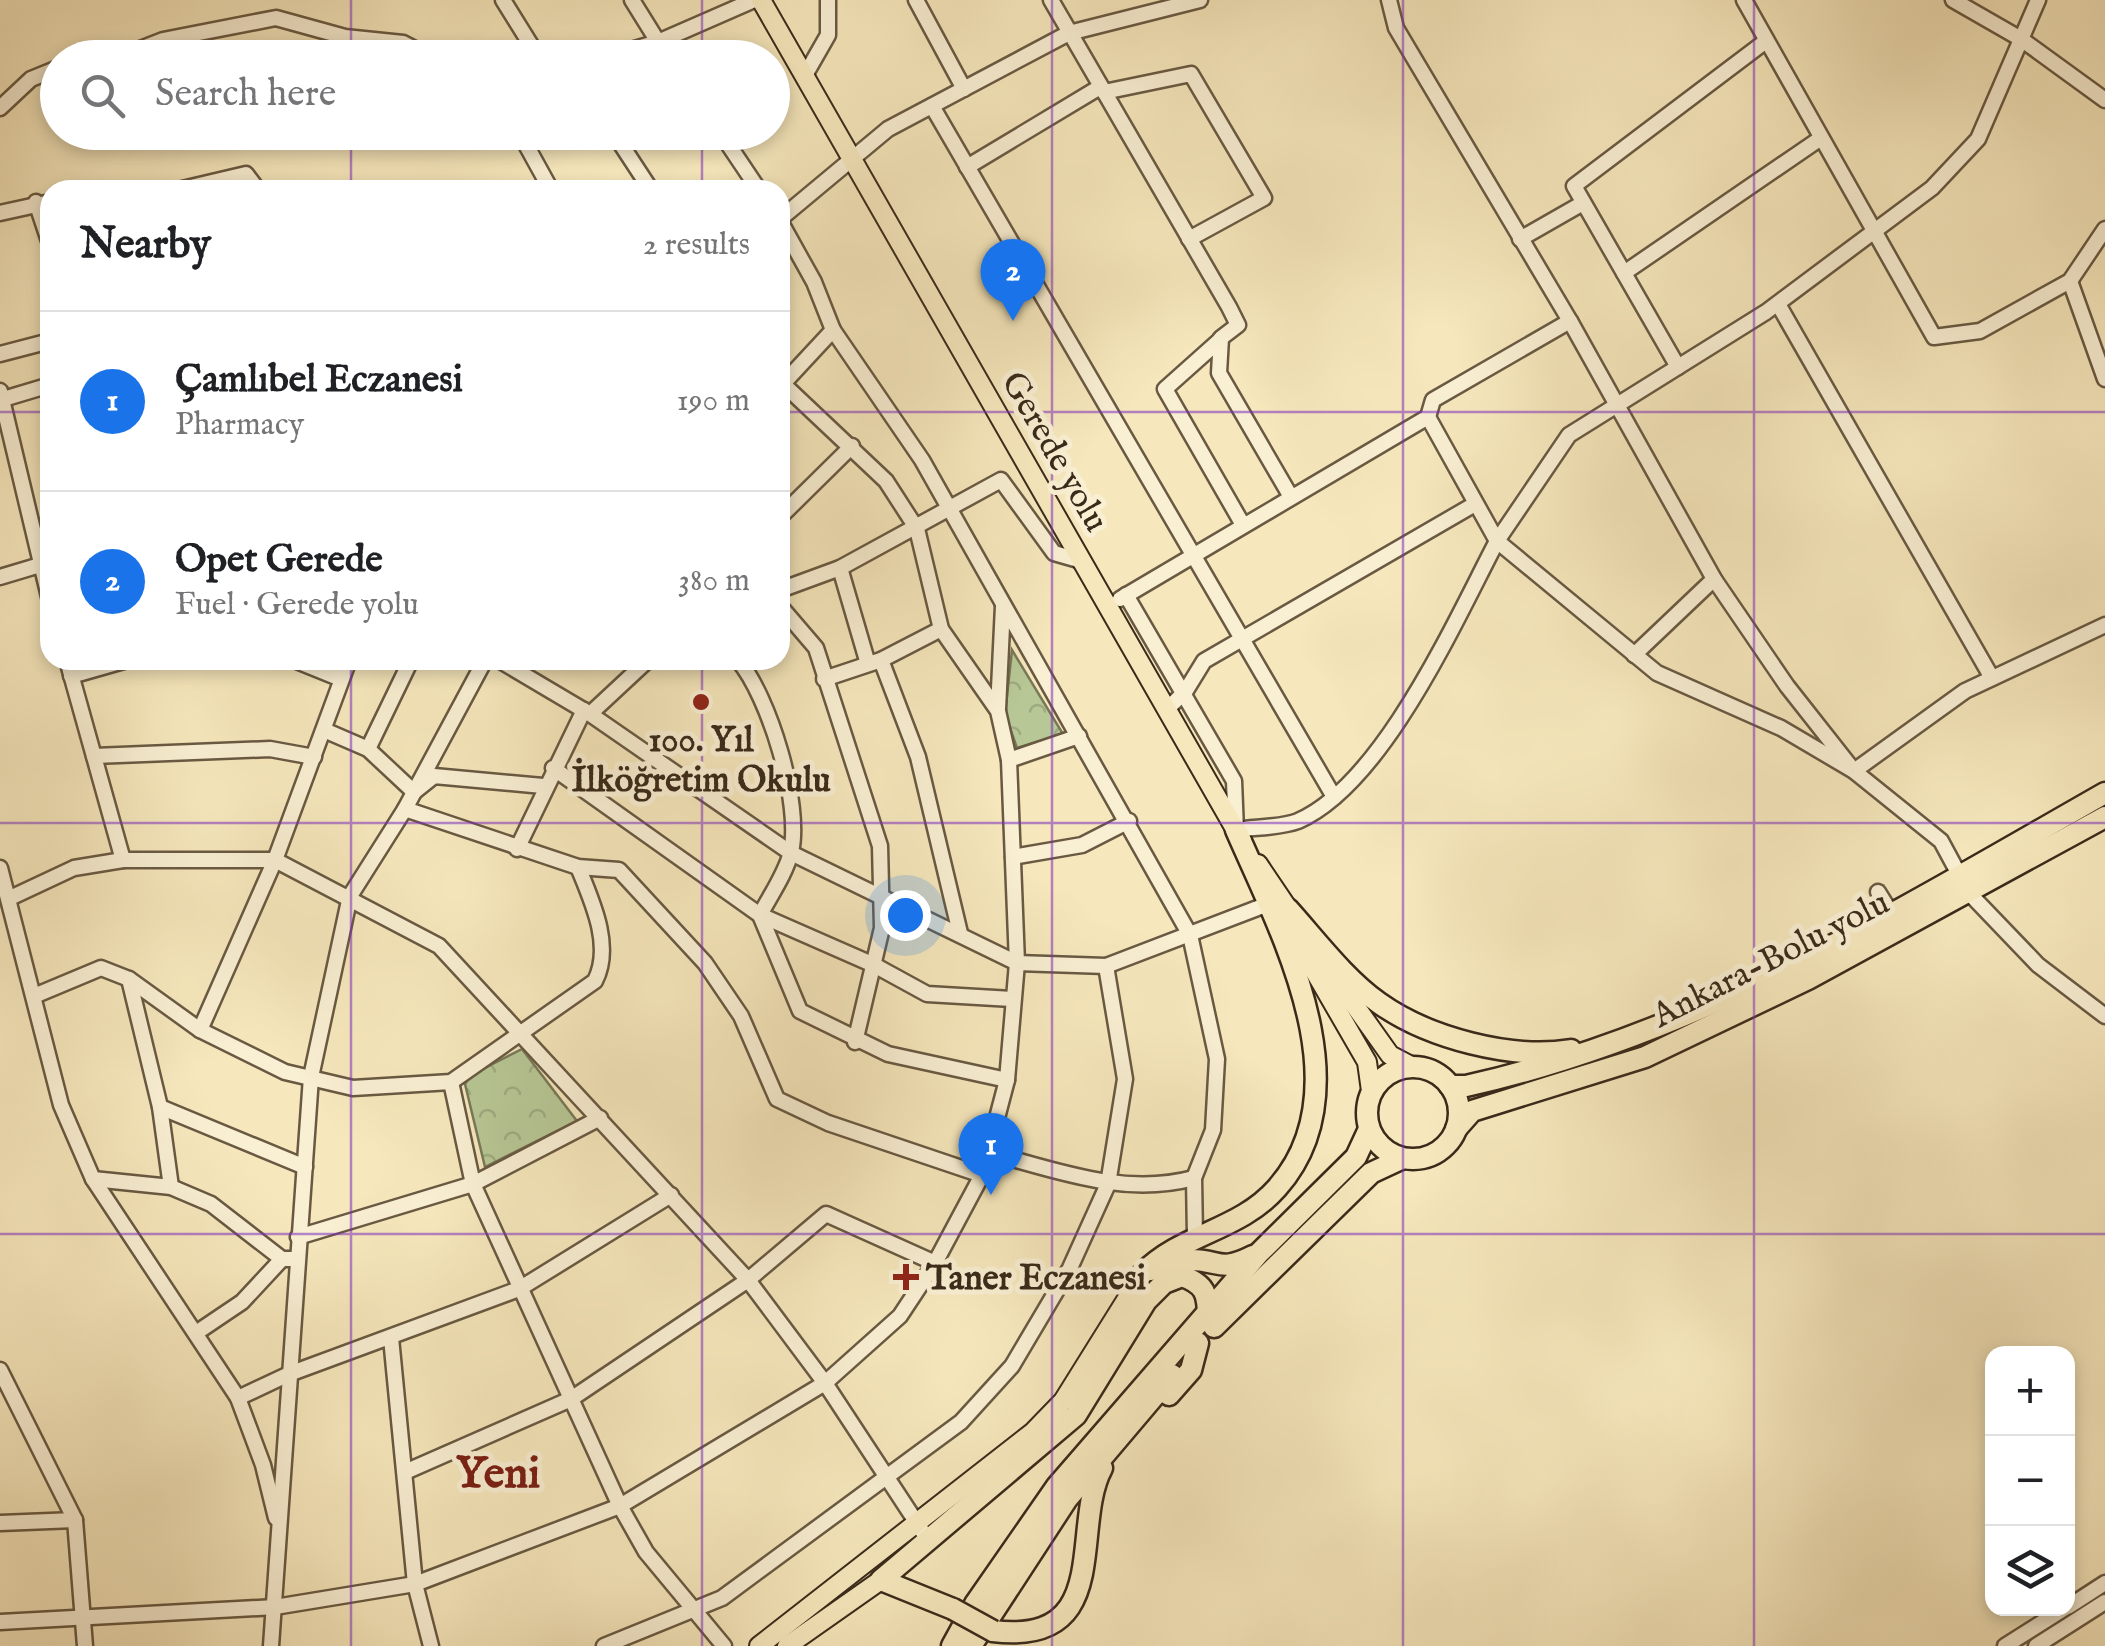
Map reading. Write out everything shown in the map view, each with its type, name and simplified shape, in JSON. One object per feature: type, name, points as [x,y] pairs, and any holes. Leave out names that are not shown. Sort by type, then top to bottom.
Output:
[{"type":"highway","name":"Ankara-Bolu yolu","points":[[1456,1130],[1472,1111],[1645,1057],[1808,979],[2105,793]]},
{"type":"highway","name":"Ankara-Bolu yolu","points":[[1450,1086],[1522,1074],[1622,1042],[1796,966],[1891,914],[2105,818]]},
{"type":"highway","points":[[1143,1272],[1158,1257],[1194,1237],[1238,1222],[1277,1188],[1304,1146],[1314,1096],[1310,1021],[1278,904],[1236,830]]},
{"type":"highway","points":[[1278,904],[1380,1004],[1438,1032],[1496,1048],[1551,1054],[1622,1042]]},
{"type":"highway","points":[[971,1646],[989,1612],[1067,1499],[1198,1342],[1372,1173],[1401,1159],[1428,1158],[1450,1142],[1459,1114],[1450,1086],[1426,1068],[1411,1066],[1388,1074],[1371,1092],[1366,1117],[1369,1130],[1387,1152],[1401,1159]]},
{"type":"highway","points":[[952,1646],[975,1604],[1057,1486],[1208,1317],[1259,1253],[1356,1157],[1369,1130]]},
{"type":"highway","points":[[1143,1272],[1196,1260],[1214,1267],[1234,1266],[1259,1253]]},
{"type":"highway","points":[[1198,1342],[1190,1370],[1103,1467],[1093,1484],[1083,1597],[1073,1618],[1047,1637],[1015,1639],[881,1580],[922,1531],[1076,1415],[1146,1301],[1164,1284],[1182,1276],[1198,1282],[1208,1294],[1208,1317]]},
{"type":"main road","name":"Gerede yolu","points":[[758,0],[782,40]]},
{"type":"main road","name":"Gerede yolu","points":[[790,54],[1236,830]]},
{"type":"main road","points":[[1278,904],[1390,1055],[1411,1066]]},
{"type":"main road","points":[[1278,904],[1366,1062],[1371,1092]]},
{"type":"main road","points":[[759,1646],[922,1531],[1033,1432],[1063,1401],[1143,1272]]},
{"type":"main road","points":[[787,1646],[881,1580]]},
{"type":"street","points":[[503,0],[528,40]]},
{"type":"street","points":[[632,0],[657,40]]},
{"type":"street","points":[[663,40],[758,0]]},
{"type":"street","points":[[804,77],[828,34],[828,0]]},
{"type":"street","points":[[916,0],[964,89]]},
{"type":"street","points":[[1051,0],[1238,326],[1166,389],[1243,526]]},
{"type":"street","points":[[790,212],[888,129],[1069,33],[1157,5],[1200,0]]},
{"type":"street","points":[[1389,0],[1396,28],[1618,404],[1714,579],[1787,686],[1854,772]]},
{"type":"street","points":[[1744,0],[1934,337],[1980,330],[2070,281],[2105,229]]},
{"type":"street","points":[[1953,0],[2021,38],[2105,100]]},
{"type":"street","points":[[1126,595],[1234,782],[1236,830],[1296,822],[1334,797],[1402,719],[1497,541],[1569,435],[1778,304],[1932,188],[1978,138],[2038,0]]},
{"type":"street","points":[[162,40],[276,18],[344,37],[373,40]]},
{"type":"street","points":[[1678,367],[1574,186],[1766,40]]},
{"type":"street","points":[[967,167],[1102,90],[1192,74],[1264,198],[1190,239]]},
{"type":"street","points":[[0,108],[40,75]]},
{"type":"street","points":[[932,106],[1334,797]]},
{"type":"street","points":[[1624,272],[1820,138]]},
{"type":"street","points":[[529,150],[546,180]]},
{"type":"street","points":[[625,150],[644,180]]},
{"type":"street","points":[[732,150],[752,180]]},
{"type":"street","points":[[220,180],[246,174],[250,180]]},
{"type":"street","points":[[1520,239],[1583,202]]},
{"type":"street","points":[[0,213],[40,203]]},
{"type":"street","points":[[790,238],[814,282],[833,330],[922,460],[1190,935],[1218,1059],[1213,1130],[1194,1178],[1194,1237]]},
{"type":"street","points":[[2070,281],[2105,379]]},
{"type":"street","points":[[1778,304],[1992,678]]},
{"type":"street","points":[[1108,606],[1428,417],[1433,400],[1570,321]]},
{"type":"street","points":[[790,375],[833,330]]},
{"type":"street","points":[[1222,338],[1219,373],[1291,497]]},
{"type":"street","points":[[0,354],[40,344]]},
{"type":"street","points":[[40,388],[1,397],[40,545]]},
{"type":"street","points":[[790,392],[886,481],[916,529],[941,629],[998,711]]},
{"type":"street","points":[[1428,417],[1497,541],[1656,672],[1782,728],[1854,772],[1940,841],[1965,884],[2038,965],[2105,1016]]},
{"type":"street","points":[[790,507],[852,446]]},
{"type":"street","points":[[790,586],[840,568],[951,512],[1000,480],[1054,553],[1082,561]]},
{"type":"street","points":[[1168,708],[1185,692],[1204,661],[1475,504]]},
{"type":"street","points":[[0,577],[40,565]]},
{"type":"street","points":[[840,568],[874,662],[918,757],[960,933]]},
{"type":"street","points":[[1634,655],[1714,579]]},
{"type":"street","points":[[0,1622],[274,1607],[415,1584],[620,1506],[826,1383],[900,1316],[935,1262],[982,1175],[1007,1080],[1016,963],[1009,760],[998,711],[1003,605]]},
{"type":"street","points":[[790,618],[816,648],[824,680],[857,765],[880,846],[884,897],[874,965],[855,1042]]},
{"type":"street","points":[[1854,772],[1965,690],[2105,625]]},
{"type":"street","points":[[824,680],[874,662],[941,629]]},
{"type":"street","points":[[70,670],[123,860]]},
{"type":"street","points":[[71,676],[92,670]]},
{"type":"street","points":[[319,670],[341,679]]},
{"type":"street","points":[[200,1030],[276,860],[344,670]]},
{"type":"street","points":[[368,749],[407,670]]},
{"type":"street","points":[[272,1646],[289,1374],[289,1259],[298,1236],[311,1077],[350,896],[405,809],[481,670]]},
{"type":"street","points":[[516,670],[587,712],[791,853],[1016,963],[1106,966],[1278,904]]},
{"type":"street","points":[[517,849],[553,768],[587,712],[634,670]]},
{"type":"street","points":[[746,670],[756,682],[794,806],[791,853],[760,915],[800,1011],[855,1042],[888,1054],[1007,1080]]},
{"type":"street","points":[[324,730],[368,749],[414,792]]},
{"type":"street","points":[[1009,760],[1079,736]]},
{"type":"street","points":[[94,756],[270,749],[314,757]]},
{"type":"street","points":[[553,768],[760,915],[874,965],[927,994],[1012,1000]]},
{"type":"street","points":[[414,792],[434,776],[544,786]]},
{"type":"street","points":[[405,809],[578,868],[619,870],[694,950],[741,1016],[778,1098],[828,1124],[982,1175]]},
{"type":"street","points":[[1012,857],[1082,846],[1129,821]]},
{"type":"street","points":[[10,898],[74,868],[123,860],[276,860],[439,946],[748,1280],[826,1383],[922,1531]]},
{"type":"street","points":[[0,868],[61,1105],[93,1180],[238,1398],[264,1465],[279,1534]]},
{"type":"street","points":[[34,996],[100,968],[129,980],[200,1030],[285,1072],[353,1088],[451,1082],[595,981],[602,967],[595,906],[578,868]]},
{"type":"street","points":[[1878,892],[1891,914]]},
{"type":"street","points":[[604,1646],[722,1598],[961,1422],[1012,1366],[1070,1268],[1108,1184],[1124,1079],[1106,966]]},
{"type":"street","points":[[129,980],[160,1107],[171,1186]]},
{"type":"street","points":[[451,1082],[472,1184],[620,1506],[646,1552],[724,1646]]},
{"type":"street","points":[[160,1107],[305,1167]]},
{"type":"street","points":[[298,1236],[472,1184],[600,1118]]},
{"type":"street","points":[[987,1152],[1108,1184],[1165,1186],[1194,1178]]},
{"type":"street","points":[[93,1180],[171,1186],[212,1204],[289,1259]]},
{"type":"street","points":[[238,1398],[289,1374],[519,1289],[671,1195]]},
{"type":"street","points":[[405,1472],[570,1399],[748,1280],[826,1214],[935,1262]]},
{"type":"street","points":[[196,1334],[242,1302],[289,1259]]},
{"type":"street","points":[[391,1338],[415,1584],[431,1646]]},
{"type":"street","points":[[0,1370],[75,1520],[85,1646]]},
{"type":"street","points":[[0,1523],[75,1520]]},
{"type":"street","points":[[2075,1602],[2105,1584]]},
{"type":"street","points":[[2041,1644],[2105,1602]]},
{"type":"street","points":[[2005,1646],[2053,1616]]},
{"type":"green space","points":[[1012,650],[1063,734],[1017,748],[1005,714]]},
{"type":"green space","points":[[522,1049],[577,1121],[485,1167],[465,1084],[471,1075]]},
{"type":"place","name":"Opet Gerede","points":[[1013,321]]},
{"type":"place","name":"100. Yıl İlköğretim Okulu","points":[[701,702]]},
{"type":"place","name":"Çamlıbel Eczanesi","points":[[991,1195]]},
{"type":"place","name":"Taner Eczanesi","points":[[906,1277]]},
{"type":"district","name":"Yeni","points":[[498,1471]]}]
